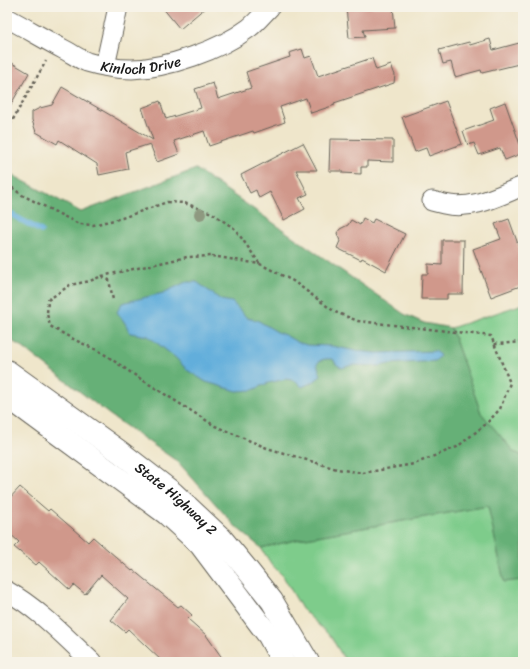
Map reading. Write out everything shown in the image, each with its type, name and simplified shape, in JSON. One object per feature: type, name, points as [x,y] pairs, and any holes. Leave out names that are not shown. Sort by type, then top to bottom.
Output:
[{"type":"highway","name":"State Highway 2","points":[[7,371],[114,447],[174,493],[221,538],[272,601],[308,662]]},
{"type":"highway","name":"State Highway 2","points":[[7,396],[167,514],[200,544],[269,636],[283,662]]},
{"type":"street","points":[[105,66],[118,7]]},
{"type":"street","name":"Kinloch Drive","points":[[7,18],[86,62],[131,69],[150,67],[210,50],[227,42],[249,28],[270,7]]},
{"type":"street","points":[[432,201],[445,205],[459,206],[474,204],[484,202],[523,186]]},
{"type":"street","points":[[7,591],[43,616],[92,662]]},
{"type":"path","points":[[7,130],[47,58]]},
{"type":"path","points":[[7,184],[22,195],[79,224],[93,225],[122,218],[167,202],[184,203],[212,213],[234,230],[260,264]]},
{"type":"path","points":[[212,256],[260,264],[293,281],[335,312],[358,321],[491,336],[510,383],[500,410],[486,424],[457,447],[414,464],[363,473],[337,469],[267,448],[214,426],[100,352],[50,326],[47,314],[48,300],[70,285],[90,281],[102,276],[187,257],[212,256]]},
{"type":"path","points":[[102,276],[109,280],[113,300]]},
{"type":"path","points":[[491,336],[496,344],[523,342]]},
{"type":"green space","points":[[196,169],[404,314],[424,323],[451,328],[481,413],[514,452],[523,456],[523,580],[504,582],[488,506],[300,539],[261,548],[235,526],[178,462],[110,415],[22,347],[7,338],[7,172],[81,212]]},
{"type":"green space","points":[[523,304],[523,456],[514,452],[481,413],[451,328]]},
{"type":"green space","points":[[488,506],[504,581],[523,580],[523,662],[346,662],[331,637],[302,609],[283,576],[272,565],[261,548],[300,539]]},
{"type":"water","points":[[186,282],[197,282],[221,300],[232,302],[247,318],[257,320],[297,342],[307,345],[332,346],[356,351],[377,353],[436,351],[440,356],[435,361],[380,366],[352,365],[342,368],[336,364],[333,359],[324,359],[317,364],[321,376],[302,387],[296,381],[286,379],[268,383],[253,390],[237,391],[206,382],[187,370],[176,358],[148,336],[130,333],[117,312],[122,303],[163,293]]},
{"type":"building","points":[[162,7],[206,7],[180,29]]},
{"type":"building","points":[[346,7],[393,7],[395,28],[363,30],[365,37],[349,38]]},
{"type":"building","points":[[490,39],[493,50],[523,42],[523,63],[482,73],[481,70],[455,77],[451,62],[443,64],[439,50],[469,42],[470,45]]},
{"type":"building","points":[[302,49],[305,58],[311,56],[318,76],[372,58],[376,70],[391,65],[395,75],[394,83],[334,103],[335,105],[311,113],[306,98],[280,107],[285,122],[209,146],[204,131],[174,141],[179,154],[157,162],[150,144],[125,152],[128,169],[99,175],[97,164],[59,140],[57,144],[36,132],[32,120],[32,112],[52,105],[62,87],[153,140],[142,108],[160,101],[166,119],[201,108],[195,89],[213,83],[218,99],[251,88],[246,72],[290,57],[289,53]]},
{"type":"building","points":[[12,63],[29,73],[7,111],[7,72]]},
{"type":"building","points":[[446,101],[462,144],[429,156],[426,148],[415,152],[402,117]]},
{"type":"building","points":[[505,102],[523,153],[505,160],[500,148],[479,155],[474,143],[468,145],[463,131],[494,120],[490,108]]},
{"type":"building","points":[[330,139],[393,140],[393,162],[367,161],[367,167],[361,167],[361,174],[342,173],[342,171],[329,171]]},
{"type":"building","points":[[303,143],[317,170],[296,170],[308,194],[299,198],[305,209],[284,220],[270,192],[259,198],[256,190],[250,193],[241,175]]},
{"type":"building","points":[[363,218],[372,223],[374,219],[405,234],[386,271],[362,258],[361,260],[337,248],[340,241],[337,233],[340,229],[348,225],[351,220],[360,225]]},
{"type":"building","points":[[509,219],[523,258],[523,285],[491,297],[473,249],[501,239],[495,224]]},
{"type":"building","points":[[442,240],[464,240],[463,294],[447,294],[447,299],[421,299],[422,274],[428,274],[428,264],[442,265]]},
{"type":"building","points":[[20,487],[48,511],[50,509],[88,542],[93,537],[132,571],[133,570],[178,607],[181,605],[192,615],[188,619],[206,635],[225,662],[163,662],[128,629],[125,632],[111,620],[128,599],[101,575],[85,594],[74,585],[70,590],[39,562],[36,565],[14,547],[19,542],[7,531],[7,501]]},
{"type":"waterway","points":[[7,212],[41,231]]}]
